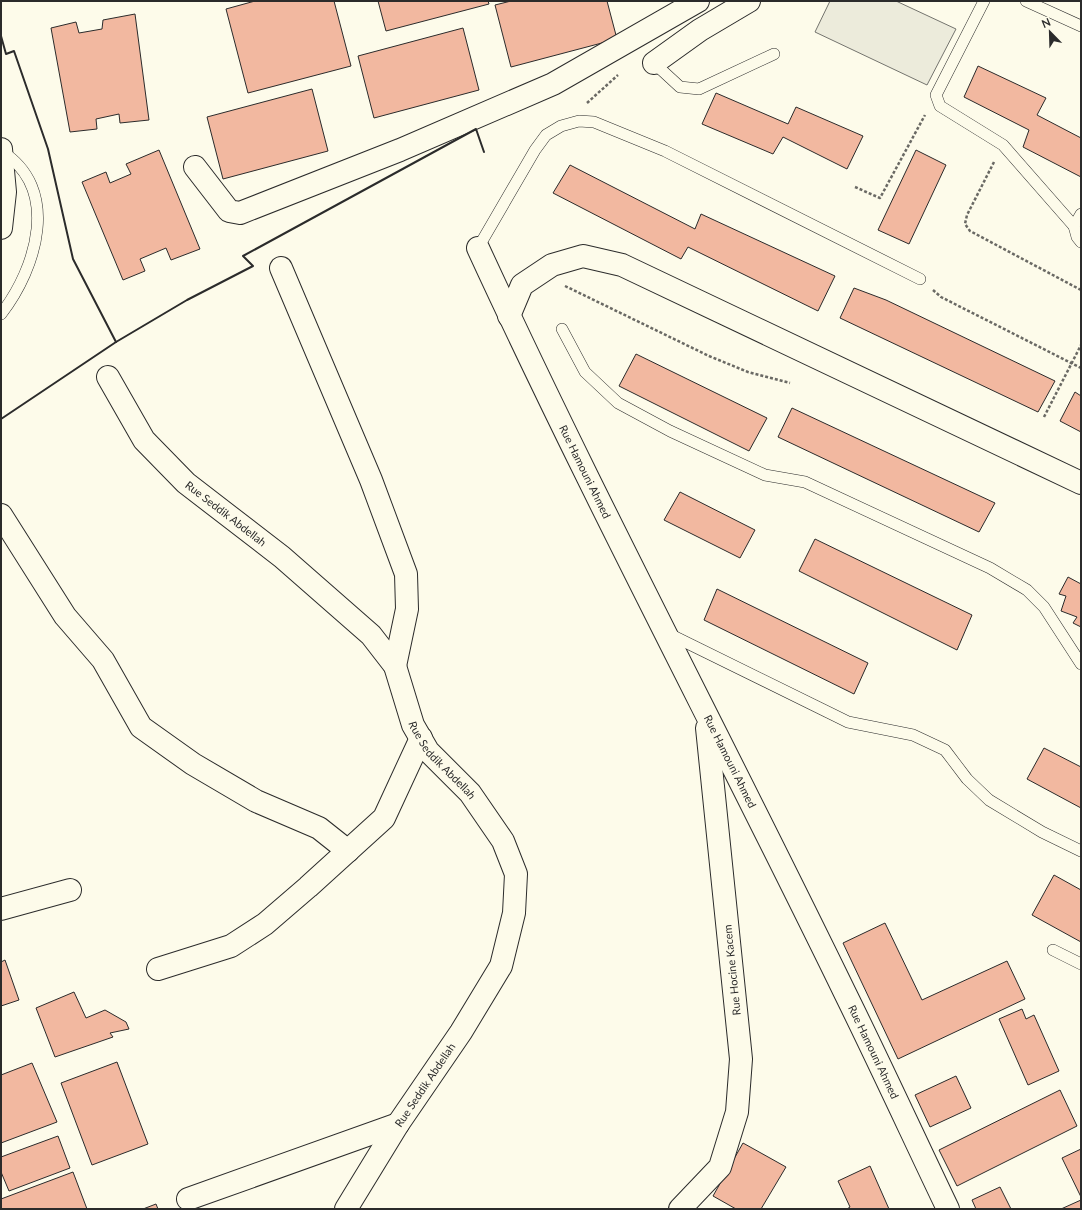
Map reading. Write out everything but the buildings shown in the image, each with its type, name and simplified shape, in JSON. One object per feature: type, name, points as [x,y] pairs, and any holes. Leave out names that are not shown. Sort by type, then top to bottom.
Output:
[{"type":"main road","points":[[195,167],[229,211],[240,213],[400,150],[553,84],[698,1]]},
{"type":"main road","points":[[654,63],[700,30],[749,1]]},
{"type":"main road","points":[[1,150],[5,192],[1,228]]},
{"type":"main road","name":"Rue Hamouni Ahmed","points":[[478,248],[509,316],[663,631],[846,995],[948,1209]]},
{"type":"main road","points":[[509,316],[522,285],[552,265],[583,256],[622,265],[1081,483]]},
{"type":"main road","points":[[281,268],[371,480],[406,574],[407,609],[395,666]]},
{"type":"main road","name":"Rue Seddik Abdellah","points":[[108,377],[144,440],[186,483],[282,557],[371,635],[395,666],[413,725],[420,738],[428,751],[470,793],[503,841],[516,874],[514,913],[501,966],[461,1032],[398,1124],[346,1209]]},
{"type":"main road","points":[[1,514],[65,616],[103,660],[141,727],[193,764],[256,801],[319,828],[348,852]]},
{"type":"main road","name":"Rue Hocine Kacem","points":[[680,1209],[720,1167],[737,1112],[741,1060],[706,714]]},
{"type":"main road","points":[[158,969],[231,946],[265,924],[348,852],[384,818],[420,738]]},
{"type":"main road","points":[[1,909],[70,890]]},
{"type":"main road","points":[[188,1199],[398,1124]]},
{"type":"lane","points":[[984,1],[936,95],[940,106],[1003,145],[1074,226],[1077,237],[1081,242]]},
{"type":"lane","points":[[1026,1],[1081,26]]},
{"type":"lane","points":[[654,63],[680,87],[699,89],[774,54]]},
{"type":"lane","points":[[478,248],[535,150],[546,135],[561,126],[579,121],[594,122],[665,150],[920,279]]},
{"type":"lane","points":[[1,150],[20,165],[27,174],[36,195],[38,206],[33,248],[27,268],[18,288],[1,314]]},
{"type":"lane","points":[[1074,226],[1081,214]]},
{"type":"lane","points":[[562,329],[585,372],[618,403],[670,432],[765,475],[805,482],[990,568],[1027,590],[1044,607],[1070,650],[1081,664]]},
{"type":"lane","points":[[663,631],[848,722],[913,735],[945,750],[967,779],[988,800],[1042,832],[1081,851]]},
{"type":"lane","points":[[1053,950],[1081,964]]},
{"type":"path","points":[[561,126],[620,74]]},
{"type":"path","points":[[855,188],[880,198],[936,95]]},
{"type":"path","points":[[1003,145],[967,215],[965,224],[970,231],[1081,290]]},
{"type":"path","points":[[538,274],[709,356],[748,372],[790,383]]},
{"type":"path","points":[[920,279],[941,297],[1081,368]]},
{"type":"path","points":[[1044,417],[1081,345]]},
{"type":"shaded area","points":[[830,1],[896,1],[956,29],[927,85],[815,32]]},
{"type":"wall","points":[[1,36],[6,54],[14,51],[48,149],[73,259],[116,342]]},
{"type":"wall","points":[[1,419],[116,342],[187,300],[253,266],[243,256],[476,129],[484,152]]}]
